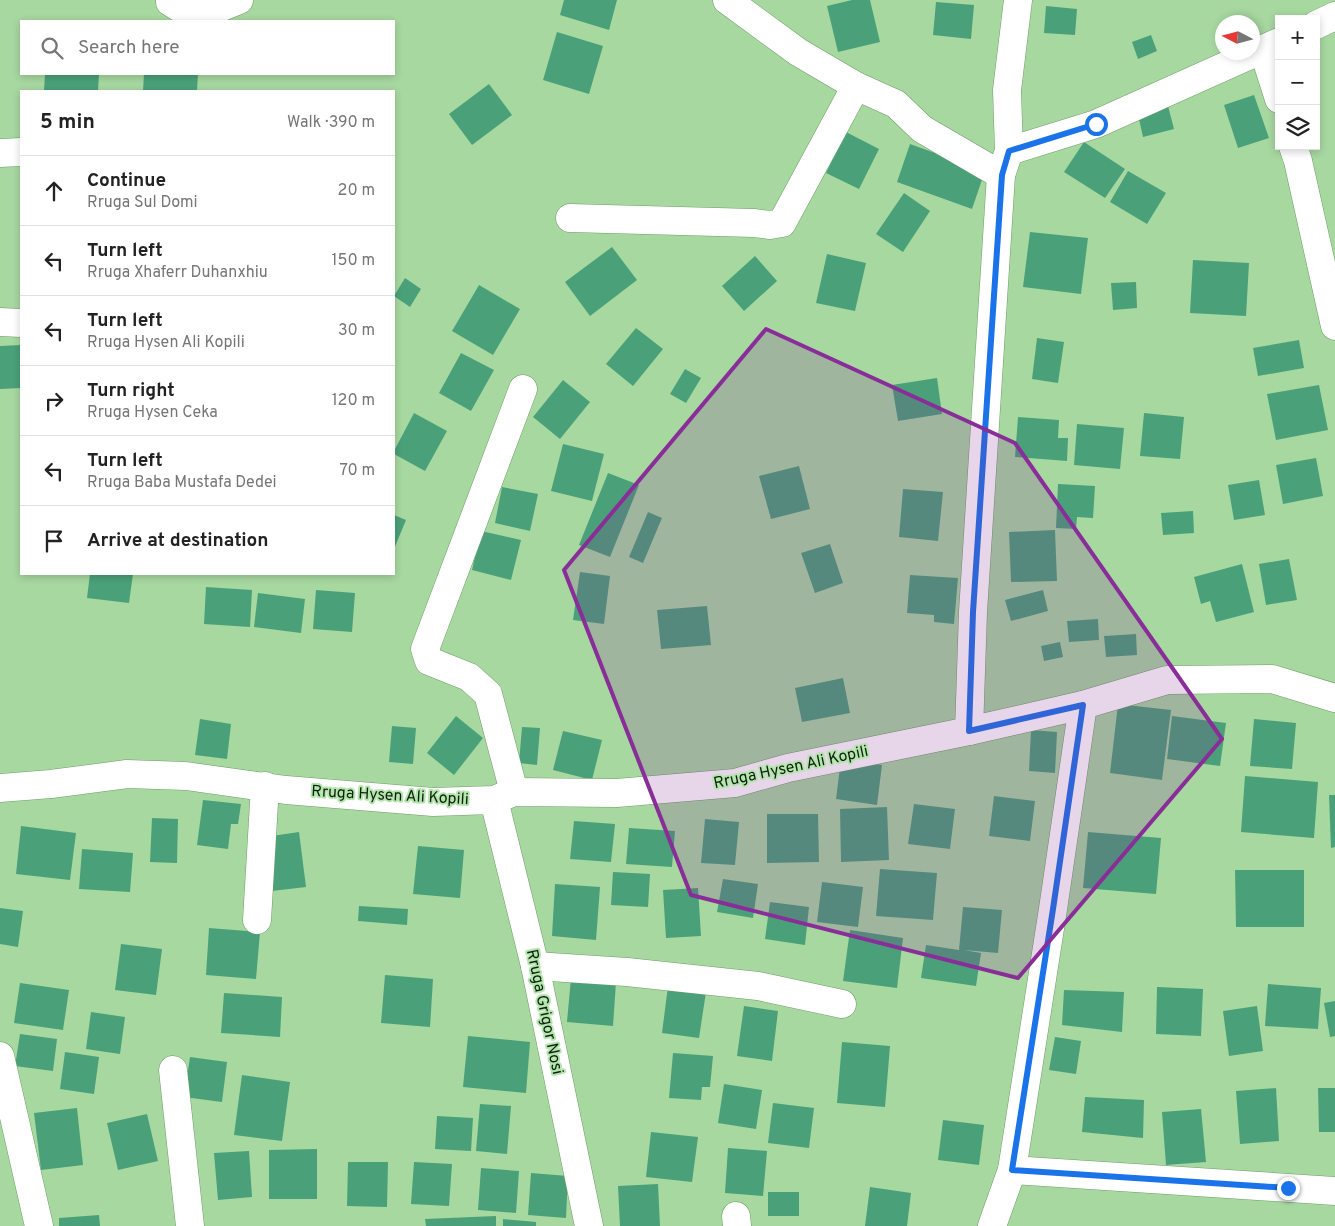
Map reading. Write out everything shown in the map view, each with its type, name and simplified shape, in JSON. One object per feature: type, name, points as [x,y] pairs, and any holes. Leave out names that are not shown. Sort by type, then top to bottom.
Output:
[{"type":"street","points":[[170,0],[170,2],[186,12],[212,11],[239,0]]},
{"type":"street","points":[[727,0],[798,52],[856,86],[896,104],[922,129],[1005,163],[1271,45],[1275,72]]},
{"type":"street","points":[[969,731],[973,612],[1005,163],[1007,90],[1018,0]]},
{"type":"street","points":[[1320,23],[1335,16]]},
{"type":"street","points":[[570,218],[770,225],[782,223],[856,86]]},
{"type":"street","points":[[1294,150],[1335,326]]},
{"type":"street","points":[[0,154],[20,152]]},
{"type":"street","points":[[0,322],[20,323]]},
{"type":"street","name":"Rruga Grigor Nosi","points":[[523,389],[425,649],[429,661],[469,678],[488,694],[504,796],[535,966],[589,1226]]},
{"type":"street","name":"Rruga Hysen Ali Kopili","points":[[0,788],[51,784],[126,774],[186,776],[286,790],[433,802],[504,796],[616,793],[735,783],[788,768],[969,731],[1083,705],[1167,680],[1272,679],[1335,698]]},
{"type":"street","points":[[992,1226],[1012,1170],[1083,705]]},
{"type":"street","points":[[257,920],[264,786]]},
{"type":"street","points":[[535,966],[627,972],[758,986],[842,1004]]},
{"type":"street","points":[[0,1056],[39,1226]]},
{"type":"street","points":[[173,1070],[190,1226]]},
{"type":"street","points":[[1012,1170],[1335,1191]]},
{"type":"highlighted area","points":[[766,329],[1015,443],[1222,739],[1018,978],[691,895],[564,570]]},
{"type":"building","points":[[564,0],[617,0],[609,30],[560,15]]},
{"type":"building","points":[[852,0],[870,0],[880,42],[838,52],[827,6]]},
{"type":"building","points":[[936,2],[974,5],[971,39],[933,35]]},
{"type":"building","points":[[1046,6],[1077,9],[1075,35],[1044,33]]},
{"type":"building","points":[[557,32],[603,46],[589,94],[543,80]]},
{"type":"building","points":[[1151,35],[1157,51],[1138,59],[1132,42]]},
{"type":"building","points":[[45,75],[99,75],[98,90],[44,90]]},
{"type":"building","points":[[144,75],[198,75],[197,90],[143,90]]},
{"type":"building","points":[[489,84],[512,115],[472,145],[449,114]]},
{"type":"building","points":[[1254,95],[1269,138],[1238,148],[1224,105]]},
{"type":"building","points":[[1167,102],[1174,129],[1143,137],[1137,110]]},
{"type":"building","points":[[846,132],[879,149],[859,189],[826,173]]},
{"type":"building","points":[[1084,142],[1125,169],[1105,198],[1064,172]]},
{"type":"building","points":[[910,144],[985,171],[972,209],[897,182]]},
{"type":"building","points":[[1128,171],[1166,193],[1147,224],[1110,202]]},
{"type":"building","points":[[904,193],[930,211],[903,252],[876,234]]},
{"type":"building","points":[[1030,232],[1088,238],[1081,294],[1023,287]]},
{"type":"building","points":[[612,247],[637,280],[590,316],[565,282]]},
{"type":"building","points":[[827,254],[866,263],[855,311],[816,303]]},
{"type":"building","points":[[755,256],[777,281],[744,311],[722,286]]},
{"type":"building","points":[[1193,260],[1249,263],[1246,316],[1190,313]]},
{"type":"building","points":[[405,278],[421,289],[410,307],[395,297]]},
{"type":"building","points":[[1136,282],[1137,308],[1113,310],[1111,283]]},
{"type":"building","points":[[479,285],[520,309],[493,355],[452,331]]},
{"type":"building","points":[[636,328],[663,349],[633,386],[606,364]]},
{"type":"building","points":[[1037,338],[1064,342],[1058,383],[1032,379]]},
{"type":"building","points":[[1299,340],[1304,368],[1258,376],[1253,348]]},
{"type":"building","points":[[20,345],[20,388],[0,389],[0,346]]},
{"type":"building","points":[[461,353],[494,370],[471,411],[439,393]]},
{"type":"building","points":[[685,369],[701,378],[686,403],[670,394]]},
{"type":"building","points":[[937,378],[942,414],[898,421],[892,385]]},
{"type":"building","points":[[563,380],[590,402],[560,439],[533,417]]},
{"type":"building","points":[[1319,385],[1328,430],[1276,440],[1267,394]]},
{"type":"building","points":[[414,413],[447,431],[425,471],[395,455],[395,449]]},
{"type":"building","points":[[1144,413],[1184,417],[1180,459],[1140,456]]},
{"type":"building","points":[[1018,417],[1059,420],[1058,438],[1068,438],[1067,461],[1015,457]]},
{"type":"building","points":[[1077,424],[1124,428],[1120,469],[1074,465]]},
{"type":"building","points":[[563,444],[604,454],[592,501],[551,491]]},
{"type":"building","points":[[1316,458],[1323,496],[1283,504],[1276,465]]},
{"type":"building","points":[[799,466],[810,509],[771,519],[759,476]]},
{"type":"building","points":[[608,473],[639,485],[610,557],[579,545]]},
{"type":"building","points":[[1259,480],[1265,515],[1234,520],[1228,485]]},
{"type":"building","points":[[1058,484],[1095,486],[1093,518],[1077,517],[1076,529],[1056,528]]},
{"type":"building","points":[[502,487],[538,494],[530,531],[495,523]]},
{"type":"building","points":[[903,489],[943,492],[938,541],[899,537]]},
{"type":"building","points":[[1193,511],[1194,533],[1163,535],[1161,513]]},
{"type":"building","points":[[648,512],[662,518],[643,563],[629,557]]},
{"type":"building","points":[[395,515],[406,520],[395,547]]},
{"type":"building","points":[[1055,530],[1057,581],[1011,582],[1009,532]]},
{"type":"building","points":[[481,531],[521,540],[511,580],[472,570]]},
{"type":"building","points":[[830,544],[843,583],[815,593],[801,553]]},
{"type":"building","points":[[1289,559],[1297,600],[1266,605],[1259,564]]},
{"type":"building","points":[[1242,564],[1254,612],[1216,622],[1210,601],[1201,604],[1194,577]]},
{"type":"building","points":[[580,572],[610,576],[604,624],[573,620]]},
{"type":"building","points":[[90,575],[133,575],[129,603],[87,598]]},
{"type":"building","points":[[910,575],[958,578],[954,624],[934,622],[934,615],[907,613]]},
{"type":"building","points":[[206,587],[252,590],[250,627],[204,624]]},
{"type":"building","points":[[316,590],[355,593],[352,632],[313,629]]},
{"type":"building","points":[[1043,590],[1048,611],[1011,621],[1005,600]]},
{"type":"building","points":[[258,593],[305,599],[301,633],[254,627]]},
{"type":"building","points":[[707,606],[711,645],[661,649],[657,610]]},
{"type":"building","points":[[1098,619],[1099,640],[1069,642],[1067,621]]},
{"type":"building","points":[[1136,634],[1137,655],[1106,657],[1104,636]]},
{"type":"building","points":[[1060,642],[1063,657],[1044,661],[1041,646]]},
{"type":"building","points":[[843,678],[850,713],[802,722],[795,688]]},
{"type":"building","points":[[1118,704],[1171,710],[1162,780],[1110,773]]},
{"type":"building","points":[[456,716],[483,738],[454,775],[427,753]]},
{"type":"building","points":[[1172,716],[1226,723],[1220,766],[1167,759]]},
{"type":"building","points":[[200,719],[231,724],[227,759],[195,755]]},
{"type":"building","points":[[1254,719],[1296,723],[1292,769],[1250,766]]},
{"type":"building","points":[[392,726],[416,728],[413,764],[389,762]]},
{"type":"building","points":[[522,727],[540,728],[537,765],[519,763]]},
{"type":"building","points":[[1031,730],[1057,732],[1055,773],[1029,771]]},
{"type":"building","points":[[563,731],[602,740],[592,780],[553,770]]},
{"type":"building","points":[[841,759],[882,765],[877,805],[836,799]]},
{"type":"building","points":[[1245,776],[1318,782],[1314,838],[1241,832]]},
{"type":"building","points":[[1329,795],[1335,795],[1335,847],[1331,848]]},
{"type":"building","points":[[994,796],[1035,801],[1030,841],[989,836]]},
{"type":"building","points":[[203,800],[241,804],[238,824],[231,824],[228,849],[197,845]]},
{"type":"building","points":[[914,804],[955,809],[950,849],[908,844]]},
{"type":"building","points":[[887,807],[889,860],[841,862],[840,809]]},
{"type":"building","points":[[767,814],[818,814],[819,862],[767,863]]},
{"type":"building","points":[[152,818],[178,819],[177,863],[150,862]]},
{"type":"building","points":[[705,819],[739,822],[735,865],[701,863]]},
{"type":"building","points":[[574,821],[615,824],[611,862],[570,859]]},
{"type":"building","points":[[21,826],[76,833],[70,880],[16,874]]},
{"type":"building","points":[[629,828],[675,831],[672,867],[626,864]]},
{"type":"building","points":[[299,832],[306,887],[272,891],[265,837]]},
{"type":"building","points":[[1088,832],[1161,838],[1156,894],[1083,888]]},
{"type":"building","points":[[418,846],[464,850],[460,898],[413,894]]},
{"type":"building","points":[[82,849],[133,853],[130,892],[79,889]]},
{"type":"building","points":[[880,869],[937,873],[933,920],[876,916]]},
{"type":"building","points":[[1235,870],[1304,870],[1304,927],[1236,927]]},
{"type":"building","points":[[613,872],[650,874],[648,907],[611,905]]},
{"type":"building","points":[[723,879],[758,884],[753,918],[717,912]]},
{"type":"building","points":[[822,882],[863,887],[858,927],[817,922]]},
{"type":"building","points":[[555,884],[600,887],[596,940],[552,936]]},
{"type":"building","points":[[698,888],[701,936],[666,938],[663,890]]},
{"type":"building","points":[[770,902],[809,907],[805,945],[765,939]]},
{"type":"building","points":[[359,906],[408,909],[407,925],[358,921]]},
{"type":"building","points":[[963,907],[1002,910],[998,953],[964,950],[981,953],[976,986],[921,978],[926,945],[959,950]]},
{"type":"building","points":[[0,908],[23,911],[18,947],[0,944]]},
{"type":"building","points":[[209,928],[260,932],[256,979],[206,975]]},
{"type":"building","points":[[850,930],[903,938],[897,988],[843,981]]},
{"type":"building","points":[[121,944],[162,949],[156,995],[115,990]]},
{"type":"building","points":[[385,975],[433,979],[430,1027],[381,1023]]},
{"type":"building","points":[[571,978],[616,982],[613,1026],[567,1022]]},
{"type":"building","points":[[20,983],[69,990],[63,1030],[14,1023]]},
{"type":"building","points":[[1268,984],[1321,988],[1318,1029],[1265,1026]]},
{"type":"building","points":[[668,986],[706,992],[699,1038],[662,1033]]},
{"type":"building","points":[[1157,987],[1203,989],[1201,1036],[1156,1034]]},
{"type":"building","points":[[1064,990],[1124,992],[1122,1032],[1062,1025]]},
{"type":"building","points":[[224,993],[282,997],[280,1037],[221,1033]]},
{"type":"building","points":[[1335,1001],[1335,1036],[1330,1037],[1324,1003]]},
{"type":"building","points":[[744,1006],[778,1011],[772,1061],[737,1056]]},
{"type":"building","points":[[1257,1006],[1263,1051],[1229,1056],[1223,1011]]},
{"type":"building","points":[[91,1012],[125,1017],[120,1054],[86,1049]]},
{"type":"building","points":[[20,1034],[57,1039],[53,1071],[15,1066]]},
{"type":"building","points":[[468,1036],[530,1042],[526,1093],[463,1087]]},
{"type":"building","points":[[1055,1037],[1081,1041],[1076,1074],[1049,1070]]},
{"type":"building","points":[[842,1042],[890,1046],[885,1107],[837,1103]]},
{"type":"building","points":[[65,1052],[99,1057],[94,1094],[60,1089]]},
{"type":"building","points":[[673,1053],[713,1056],[710,1087],[702,1087],[701,1100],[669,1098]]},
{"type":"building","points":[[190,1057],[227,1062],[222,1102],[184,1097]]},
{"type":"building","points":[[242,1075],[290,1082],[282,1141],[234,1135]]},
{"type":"building","points":[[724,1084],[762,1090],[756,1129],[718,1123]]},
{"type":"building","points":[[1276,1088],[1279,1141],[1240,1144],[1236,1091]]},
{"type":"building","points":[[1318,1088],[1335,1088],[1335,1132],[1319,1132]]},
{"type":"building","points":[[1085,1097],[1144,1100],[1143,1138],[1082,1132]]},
{"type":"building","points":[[773,1103],[814,1108],[809,1148],[768,1143]]},
{"type":"building","points":[[480,1104],[511,1106],[507,1154],[476,1151]]},
{"type":"building","points":[[77,1108],[83,1165],[41,1170],[34,1113]]},
{"type":"building","points":[[1201,1109],[1206,1162],[1166,1165],[1162,1112]]},
{"type":"building","points":[[147,1114],[158,1161],[118,1170],[107,1123]]},
{"type":"building","points":[[437,1116],[473,1118],[471,1151],[435,1149]]},
{"type":"building","points":[[943,1120],[984,1125],[979,1165],[938,1160]]},
{"type":"building","points":[[651,1132],[698,1137],[692,1182],[646,1177]]},
{"type":"building","points":[[728,1148],[767,1151],[763,1196],[725,1193]]},
{"type":"building","points":[[317,1149],[317,1199],[269,1199],[269,1150]]},
{"type":"building","points":[[249,1151],[252,1197],[218,1200],[214,1153]]},
{"type":"building","points":[[348,1162],[388,1162],[387,1207],[347,1206]]},
{"type":"building","points":[[414,1162],[452,1164],[449,1206],[411,1204]]},
{"type":"building","points":[[481,1168],[519,1171],[516,1213],[478,1210]]},
{"type":"building","points":[[531,1173],[568,1176],[566,1218],[528,1215]]},
{"type":"building","points":[[658,1184],[660,1226],[620,1226],[618,1186]]},
{"type":"building","points":[[870,1187],[911,1193],[907,1226],[865,1226]]},
{"type":"building","points":[[768,1192],[799,1192],[799,1216],[768,1216]]},
{"type":"building","points":[[99,1215],[100,1226],[59,1226],[59,1218]]},
{"type":"building","points":[[496,1216],[496,1226],[426,1226],[425,1219]]},
{"type":"building","points":[[503,1219],[536,1222],[536,1226],[503,1226]]},
{"type":"route","points":[[1096,124],[1009,151],[1002,175],[973,612],[969,731],[1083,705],[1012,1170],[1288,1188]]}]
